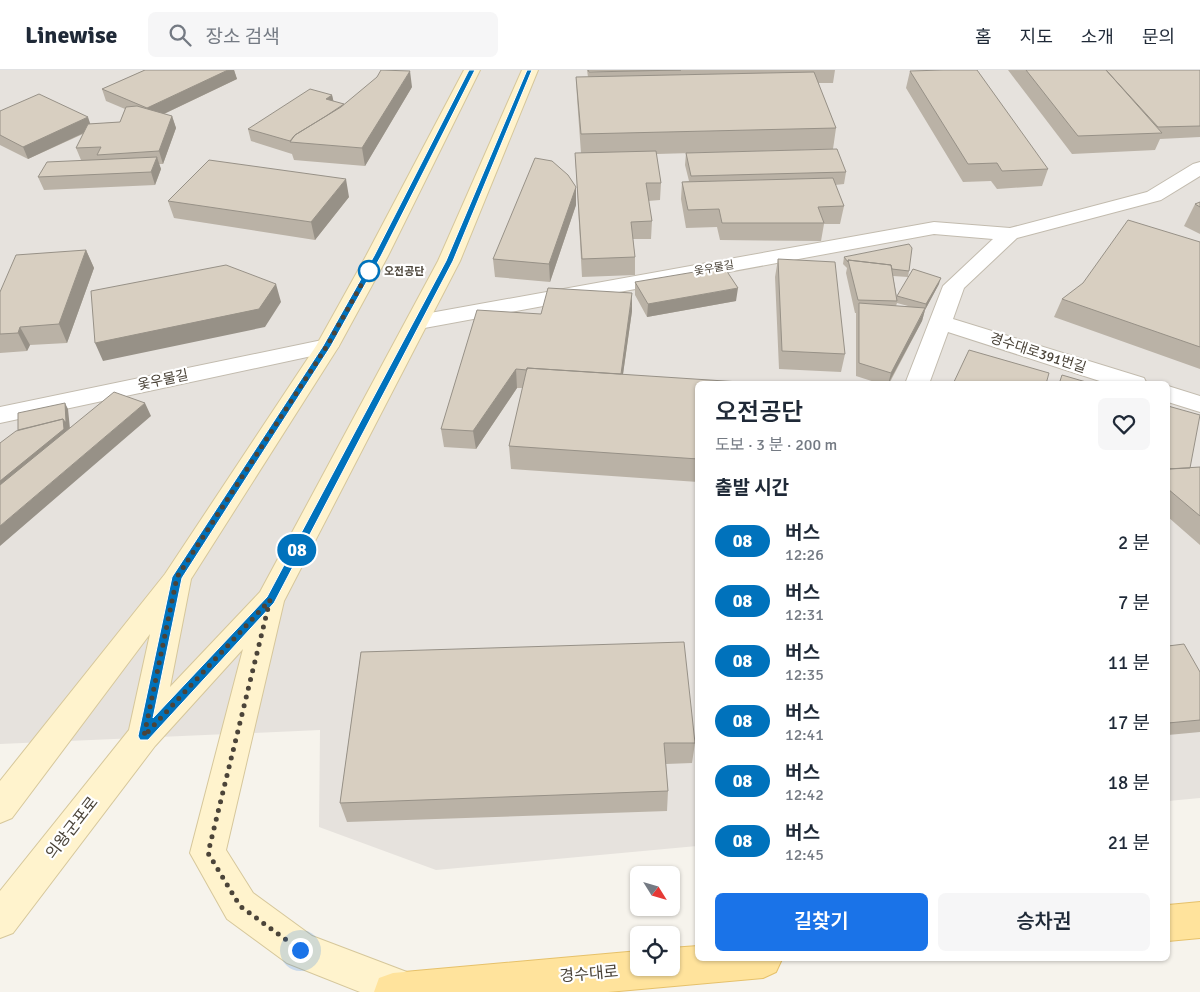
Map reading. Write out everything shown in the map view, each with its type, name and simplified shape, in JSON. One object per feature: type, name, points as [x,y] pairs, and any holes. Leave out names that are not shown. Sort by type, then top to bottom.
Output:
[{"type":"main road","points":[[1170,923],[1200,920]]},
{"type":"main road","name":"경수대로","points":[[399,991],[731,961]]},
{"type":"street","name":"의왕군포로","points":[[144,736],[177,577],[327,346],[378,256],[472,70]]},
{"type":"street","name":"의왕군포로","points":[[0,920],[144,736],[270,600],[419,322],[449,261],[530,70]]},
{"type":"street","points":[[918,381],[954,286],[1010,234],[1154,196],[1200,168]]},
{"type":"street","name":"옻우물길","points":[[419,322],[934,228],[1010,234]]},
{"type":"street","name":"경수대로391번길","points":[[940,322],[1126,381]]},
{"type":"street","name":"옻우물길","points":[[0,415],[327,346]]},
{"type":"street","points":[[1170,395],[1200,404]]},
{"type":"street","points":[[0,806],[177,577]]},
{"type":"street","points":[[270,600],[208,853],[240,906],[300,950],[399,991]]},
{"type":"shaded area","points":[[0,70],[1200,70],[1200,798],[1170,801],[1170,381],[695,381],[695,846],[436,870],[319,827],[320,730],[0,744]]},
{"type":"building","points":[[145,70],[228,70],[147,108],[102,89]]},
{"type":"building","points":[[381,70],[410,71],[362,148],[290,142],[295,135],[341,107],[377,77]]},
{"type":"building","points":[[588,70],[681,70],[589,72]]},
{"type":"building","points":[[977,70],[1048,169],[1002,171],[997,163],[968,164],[910,71]]},
{"type":"building","points":[[1026,70],[1106,70],[1162,133],[1078,136]]},
{"type":"building","points":[[1106,70],[1200,70],[1200,126],[1158,127]]},
{"type":"building","points":[[814,72],[836,128],[581,134],[576,77]]},
{"type":"building","points":[[310,89],[332,95],[326,99],[344,104],[295,135],[290,141],[248,129]]},
{"type":"building","points":[[39,94],[88,117],[23,147],[0,135],[0,111]]},
{"type":"building","points":[[137,106],[172,116],[159,151],[97,155],[101,147],[76,148],[88,124],[120,122],[126,107]]},
{"type":"building","points":[[837,149],[846,172],[691,176],[686,153]]},
{"type":"building","points":[[656,151],[661,183],[646,183],[652,221],[631,222],[635,257],[582,259],[575,153]]},
{"type":"building","points":[[157,157],[151,172],[38,177],[47,162]]},
{"type":"building","points":[[535,158],[552,161],[568,175],[576,187],[549,264],[493,259]]},
{"type":"building","points":[[209,160],[346,179],[311,222],[168,201]]},
{"type":"building","points":[[833,178],[844,206],[818,207],[824,223],[722,223],[719,209],[688,210],[682,182]]},
{"type":"building","points":[[1128,220],[1200,242],[1200,347],[1062,299],[1083,283]]},
{"type":"building","points":[[909,244],[912,248],[909,271],[892,269],[891,265],[848,260],[848,262],[844,257]]},
{"type":"building","points":[[86,250],[59,324],[20,327],[18,333],[0,334],[0,292],[16,255]]},
{"type":"building","points":[[778,259],[835,262],[845,354],[782,351]]},
{"type":"building","points":[[848,260],[891,265],[897,301],[858,300]]},
{"type":"building","points":[[226,265],[276,284],[259,309],[95,343],[91,291]]},
{"type":"building","points":[[724,267],[738,288],[648,304],[635,282]]},
{"type":"building","points":[[913,269],[941,278],[926,304],[897,296]]},
{"type":"building","points":[[548,288],[632,293],[621,374],[527,368],[527,370],[516,369],[473,431],[441,429],[477,310],[541,314]]},
{"type":"building","points":[[859,303],[925,308],[891,373],[859,363]]},
{"type":"building","points":[[969,350],[1049,373],[1047,381],[954,381]]},
{"type":"building","points":[[527,368],[724,381],[695,381],[695,459],[509,446]]},
{"type":"building","points":[[1062,375],[1083,381],[1060,381]]},
{"type":"building","points":[[114,392],[145,403],[0,526],[0,485]]},
{"type":"building","points":[[65,403],[66,422],[63,419],[18,430],[18,413]]},
{"type":"building","points":[[1170,407],[1200,415],[1190,468],[1170,469]]},
{"type":"building","points":[[63,419],[64,429],[0,481],[0,443],[16,431]]},
{"type":"building","points":[[1200,467],[1200,516],[1170,491],[1170,469]]},
{"type":"building","points":[[684,642],[695,743],[664,743],[668,791],[340,803],[361,652]]},
{"type":"building","points":[[1184,644],[1200,672],[1200,720],[1170,723],[1170,646]]},
{"type":"bus line","name":"08","points":[[472,70],[378,256],[327,346],[177,577],[144,736],[270,600],[419,322],[449,261],[530,70]]},
{"type":"place","name":"오전공단","points":[[369,271]]},
{"type":"route","points":[[300,950],[240,906],[208,853],[270,600],[144,736],[177,577],[327,346],[369,271]]}]
